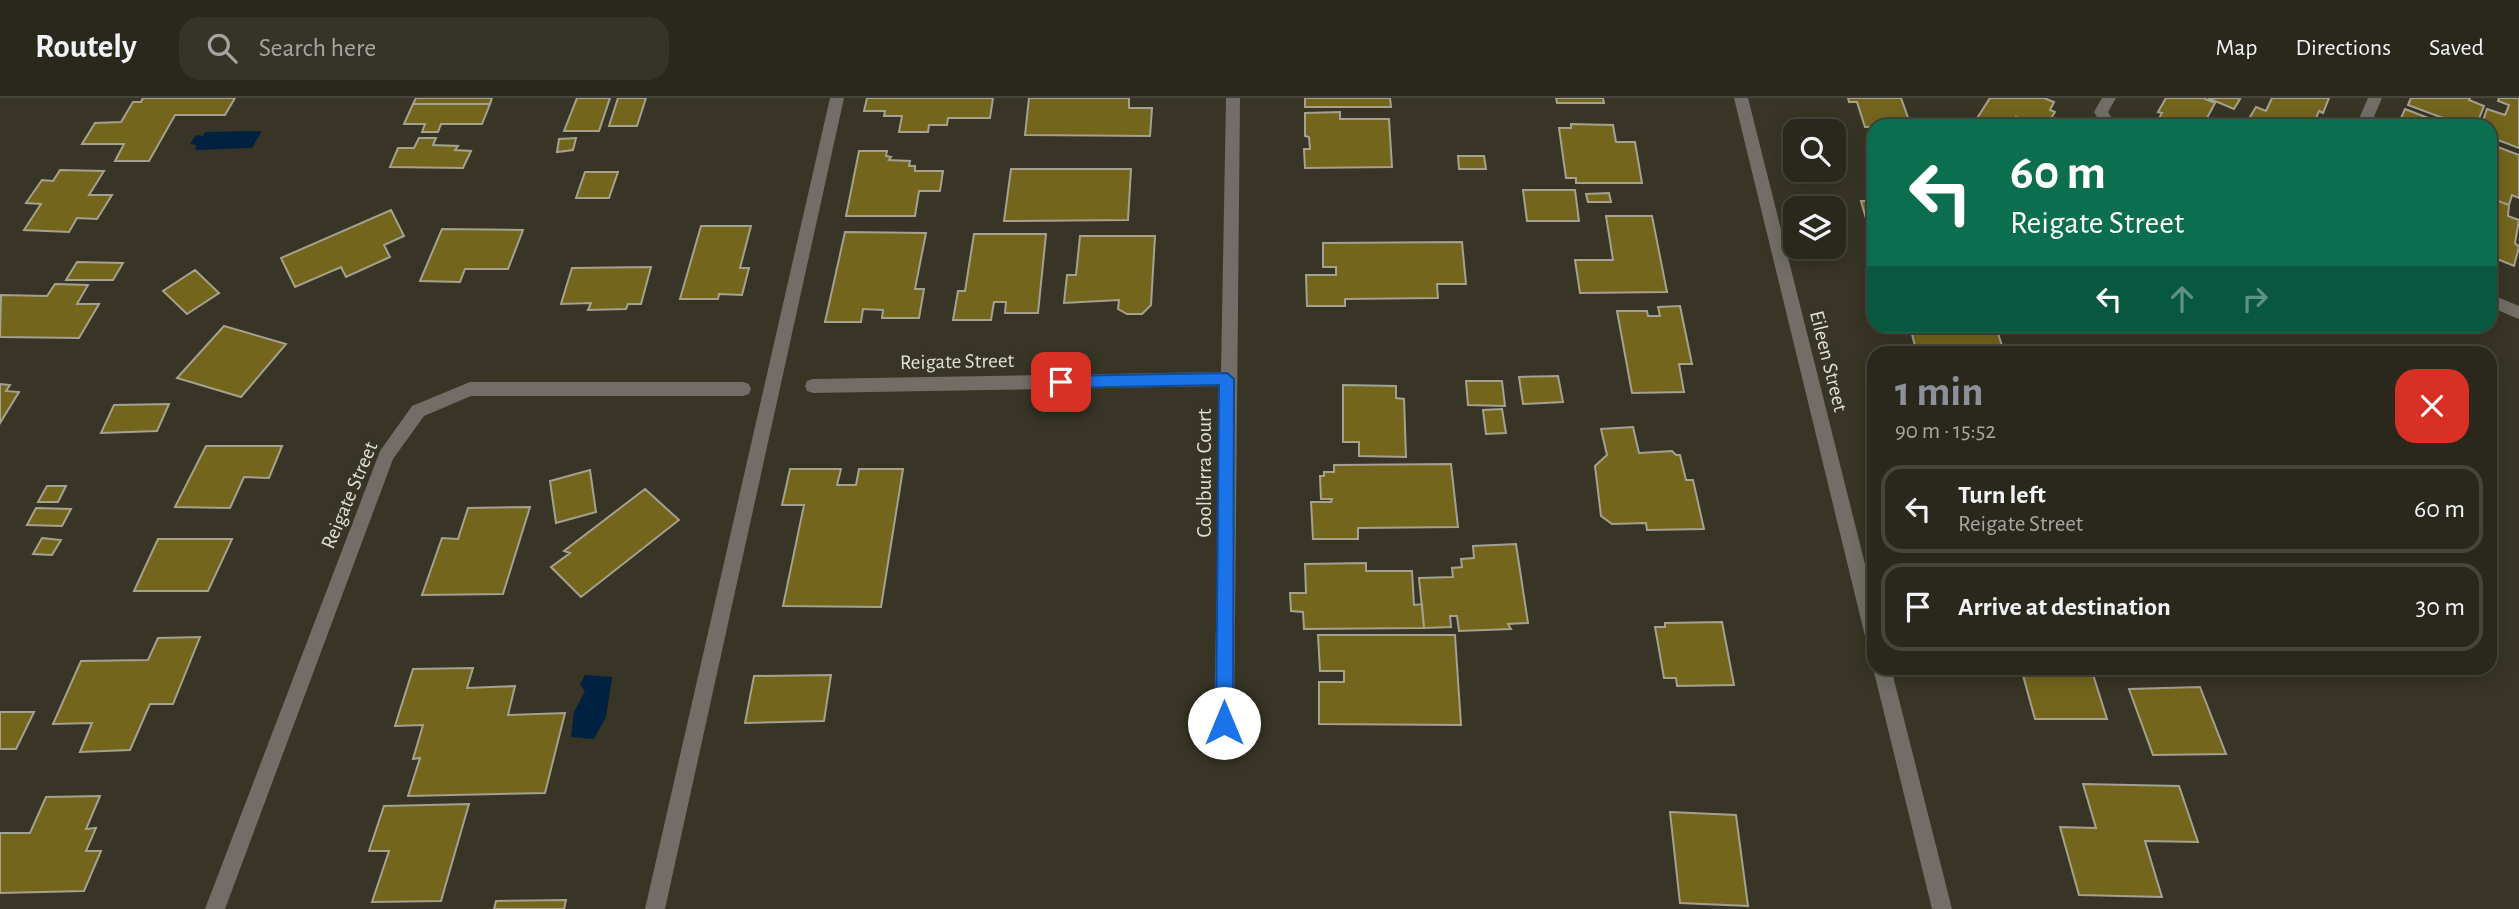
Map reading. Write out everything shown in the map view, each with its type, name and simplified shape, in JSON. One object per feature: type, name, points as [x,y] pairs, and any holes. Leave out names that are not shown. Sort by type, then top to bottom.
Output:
[{"type":"street","points":[[654,909],[837,98]]},
{"type":"street","name":"Coolburra Court","points":[[1224,723],[1233,98]]},
{"type":"street","name":"Eileen Street","points":[[1741,98],[1867,608]]},
{"type":"street","points":[[2106,119],[2101,112],[2109,98]]},
{"type":"street","points":[[2366,119],[2375,98]]},
{"type":"street","points":[[2497,303],[2519,313]]},
{"type":"street","name":"Reigate Street","points":[[813,386],[1227,379]]},
{"type":"street","name":"Reigate Street","points":[[215,909],[386,456],[418,411],[470,389],[743,389]]},
{"type":"street","points":[[1884,675],[1942,909]]},
{"type":"water","points":[[262,131],[252,148],[195,150],[196,145],[190,144],[196,135],[203,136],[205,132]]},
{"type":"water","points":[[585,675],[612,677],[606,717],[594,739],[571,737],[574,712],[585,691],[580,685]]},
{"type":"building","points":[[143,98],[235,98],[225,115],[175,115],[149,161],[115,161],[124,144],[82,144],[95,123],[121,122],[133,102],[141,102]]},
{"type":"building","points":[[416,98],[492,98],[490,104],[413,104]]},
{"type":"building","points":[[577,98],[610,98],[599,131],[564,131]]},
{"type":"building","points":[[618,98],[646,98],[637,126],[609,126]]},
{"type":"building","points":[[867,98],[993,98],[990,118],[948,118],[947,125],[929,125],[928,132],[899,132],[902,116],[884,116],[885,111],[864,111]]},
{"type":"building","points":[[1029,98],[1129,98],[1129,108],[1152,108],[1150,136],[1025,135]]},
{"type":"building","points":[[1305,98],[1390,98],[1391,107],[1305,107]]},
{"type":"building","points":[[1556,98],[1603,98],[1604,103],[1557,103]]},
{"type":"building","points":[[1848,98],[1901,98],[1908,119],[1867,119],[1865,127],[1857,102],[1849,102]]},
{"type":"building","points":[[1990,98],[2044,98],[2054,102],[2050,110],[2055,112],[2050,119],[1976,119]]},
{"type":"building","points":[[2166,98],[2203,98],[2215,103],[2207,118],[2210,119],[2159,119],[2162,113],[2158,112]]},
{"type":"building","points":[[2208,98],[2237,98],[2240,99],[2234,109]]},
{"type":"building","points":[[2272,98],[2329,98],[2323,113],[2319,111],[2316,119],[2250,117],[2256,107],[2266,111]]},
{"type":"building","points":[[2411,98],[2470,98],[2469,100],[2484,106],[2479,119],[2445,119],[2408,105]]},
{"type":"building","points":[[2499,98],[2519,98],[2519,148],[2497,140],[2497,119],[2483,119],[2487,109],[2505,115],[2509,105],[2498,101]]},
{"type":"building","points":[[413,104],[490,104],[482,124],[441,124],[438,132],[422,132],[425,124],[404,124]]},
{"type":"building","points":[[2405,109],[2431,119],[2401,119]]},
{"type":"building","points":[[1340,112],[1340,119],[1389,119],[1392,167],[1305,168],[1304,149],[1310,149],[1309,137],[1305,136],[1305,113]]},
{"type":"building","points":[[1571,124],[1613,125],[1616,142],[1635,142],[1642,183],[1576,183],[1576,178],[1566,178],[1559,128],[1571,128]]},
{"type":"building","points":[[419,138],[436,138],[433,145],[458,146],[455,150],[471,151],[463,168],[390,167],[398,148],[414,148]]},
{"type":"building","points":[[576,138],[573,150],[557,152],[559,139]]},
{"type":"building","points":[[2497,147],[2519,155],[2519,198],[2512,195],[2509,205],[2497,201]]},
{"type":"building","points":[[859,151],[887,151],[886,156],[891,157],[889,160],[910,161],[909,166],[915,166],[915,171],[943,171],[940,191],[919,191],[915,216],[846,216]]},
{"type":"building","points":[[1458,156],[1484,156],[1486,169],[1459,169]]},
{"type":"building","points":[[1011,169],[1131,169],[1128,220],[1004,221]]},
{"type":"building","points":[[60,170],[104,171],[89,195],[112,195],[97,219],[77,218],[69,232],[24,230],[41,204],[26,203],[42,180],[53,181]]},
{"type":"building","points":[[585,172],[618,172],[609,198],[576,198]]},
{"type":"building","points":[[1523,190],[1575,190],[1579,221],[1527,221]]},
{"type":"building","points":[[1609,193],[1611,202],[1588,202],[1586,194]]},
{"type":"building","points":[[1861,201],[1867,201],[1867,222]]},
{"type":"building","points":[[2497,201],[2509,205],[2508,216],[2519,220],[2515,243],[2519,247],[2514,266],[2497,259]]},
{"type":"building","points":[[391,210],[404,236],[384,245],[390,257],[346,277],[341,267],[295,287],[281,258]]},
{"type":"building","points":[[1606,216],[1652,216],[1667,292],[1580,293],[1575,260],[1613,260]]},
{"type":"building","points":[[701,226],[751,226],[740,268],[749,268],[742,295],[719,294],[718,299],[680,299]]},
{"type":"building","points":[[442,229],[523,230],[508,269],[465,269],[460,282],[420,281]]},
{"type":"building","points":[[845,232],[926,233],[915,289],[924,289],[919,318],[882,318],[883,310],[863,309],[861,322],[825,322]]},
{"type":"building","points":[[974,234],[1046,234],[1038,313],[1005,313],[1006,302],[994,302],[991,320],[953,320],[958,291],[965,291]]},
{"type":"building","points":[[1080,236],[1155,236],[1151,305],[1142,314],[1127,314],[1118,309],[1119,300],[1064,303],[1067,275],[1076,275]]},
{"type":"building","points":[[1462,242],[1466,284],[1437,284],[1438,298],[1345,299],[1345,306],[1307,306],[1306,275],[1336,275],[1336,267],[1323,267],[1323,243]]},
{"type":"building","points":[[77,262],[123,263],[113,280],[66,280]]},
{"type":"building","points":[[651,267],[641,304],[628,304],[626,309],[588,310],[591,303],[561,304],[572,268]]},
{"type":"building","points":[[195,270],[219,293],[187,314],[163,291]]},
{"type":"building","points":[[55,284],[88,285],[77,304],[99,304],[79,338],[0,337],[1,295],[47,296]]},
{"type":"building","points":[[1680,306],[1692,364],[1679,364],[1684,392],[1632,393],[1617,311],[1647,311],[1648,316],[1660,316],[1658,307]]},
{"type":"building","points":[[224,326],[286,344],[241,397],[177,378]]},
{"type":"building","points":[[1912,333],[1998,333],[2002,346],[1915,346]]},
{"type":"building","points":[[1558,376],[1563,402],[1523,404],[1519,377]]},
{"type":"building","points":[[1466,381],[1502,381],[1505,406],[1468,405]]},
{"type":"building","points":[[0,384],[10,385],[6,391],[19,392],[0,423]]},
{"type":"building","points":[[1343,385],[1396,386],[1396,398],[1404,399],[1406,457],[1359,456],[1359,442],[1343,442]]},
{"type":"building","points":[[169,404],[157,431],[101,433],[114,405]]},
{"type":"building","points":[[1502,409],[1506,433],[1486,434],[1483,410]]},
{"type":"building","points":[[1633,427],[1639,453],[1672,451],[1680,455],[1686,480],[1693,480],[1704,529],[1647,530],[1646,523],[1612,524],[1601,516],[1595,466],[1607,455],[1601,429]]},
{"type":"building","points":[[206,446],[282,446],[269,478],[244,477],[230,508],[175,507]]},
{"type":"building","points":[[1451,464],[1458,527],[1358,528],[1358,539],[1313,539],[1311,502],[1331,502],[1332,499],[1321,499],[1320,476],[1324,476],[1324,472],[1334,472],[1334,465]]},
{"type":"building","points":[[790,469],[841,469],[837,485],[856,485],[859,469],[903,469],[881,607],[783,606],[804,505],[782,505]]},
{"type":"building","points":[[590,470],[596,512],[556,523],[550,481]]},
{"type":"building","points":[[47,486],[66,486],[58,502],[38,502]]},
{"type":"building","points":[[645,489],[679,520],[581,597],[551,567],[570,553],[564,551]]},
{"type":"building","points":[[530,507],[503,594],[422,595],[442,538],[458,539],[468,508]]},
{"type":"building","points":[[36,508],[71,509],[62,526],[27,525]]},
{"type":"building","points":[[42,538],[61,540],[52,555],[33,554]]},
{"type":"building","points":[[158,539],[232,539],[208,591],[134,591]]},
{"type":"building","points":[[1516,544],[1528,623],[1508,624],[1511,629],[1459,631],[1457,616],[1450,616],[1451,627],[1424,628],[1419,578],[1453,577],[1452,568],[1462,567],[1461,559],[1474,558],[1473,546]]},
{"type":"building","points":[[1366,563],[1366,571],[1412,571],[1414,605],[1422,604],[1424,628],[1304,629],[1303,612],[1291,611],[1290,593],[1306,593],[1305,564]]},
{"type":"building","points":[[1722,622],[1734,685],[1677,686],[1676,678],[1664,678],[1655,627],[1665,627],[1665,623]]},
{"type":"building","points":[[1318,635],[1455,635],[1461,725],[1319,724],[1319,682],[1344,682],[1344,671],[1320,671]]},
{"type":"building","points":[[200,637],[173,704],[150,704],[130,750],[80,752],[92,723],[53,724],[81,661],[148,660],[158,638]]},
{"type":"building","points":[[473,668],[467,688],[515,686],[508,715],[565,713],[545,793],[408,796],[420,758],[413,759],[423,725],[395,726],[413,669]]},
{"type":"building","points":[[831,675],[824,721],[745,723],[754,676]]},
{"type":"building","points":[[2023,675],[2093,675],[2107,719],[2035,719]]},
{"type":"building","points":[[2200,687],[2226,754],[2153,755],[2129,689]]},
{"type":"building","points":[[0,712],[34,712],[16,749],[0,749]]},
{"type":"building","points":[[2083,784],[2179,786],[2198,842],[2145,841],[2162,897],[2079,895],[2060,827],[2096,828]]},
{"type":"building","points":[[100,796],[86,829],[96,828],[86,851],[101,851],[84,891],[0,893],[0,833],[30,833],[46,797]]},
{"type":"building","points":[[469,804],[441,901],[372,902],[389,851],[369,851],[384,806]]},
{"type":"building","points":[[1670,812],[1736,815],[1748,906],[1680,903]]},
{"type":"building","points":[[566,900],[564,909],[494,909],[496,901]]},
{"type":"route","points":[[1061,382],[1227,379],[1224,723]]}]
